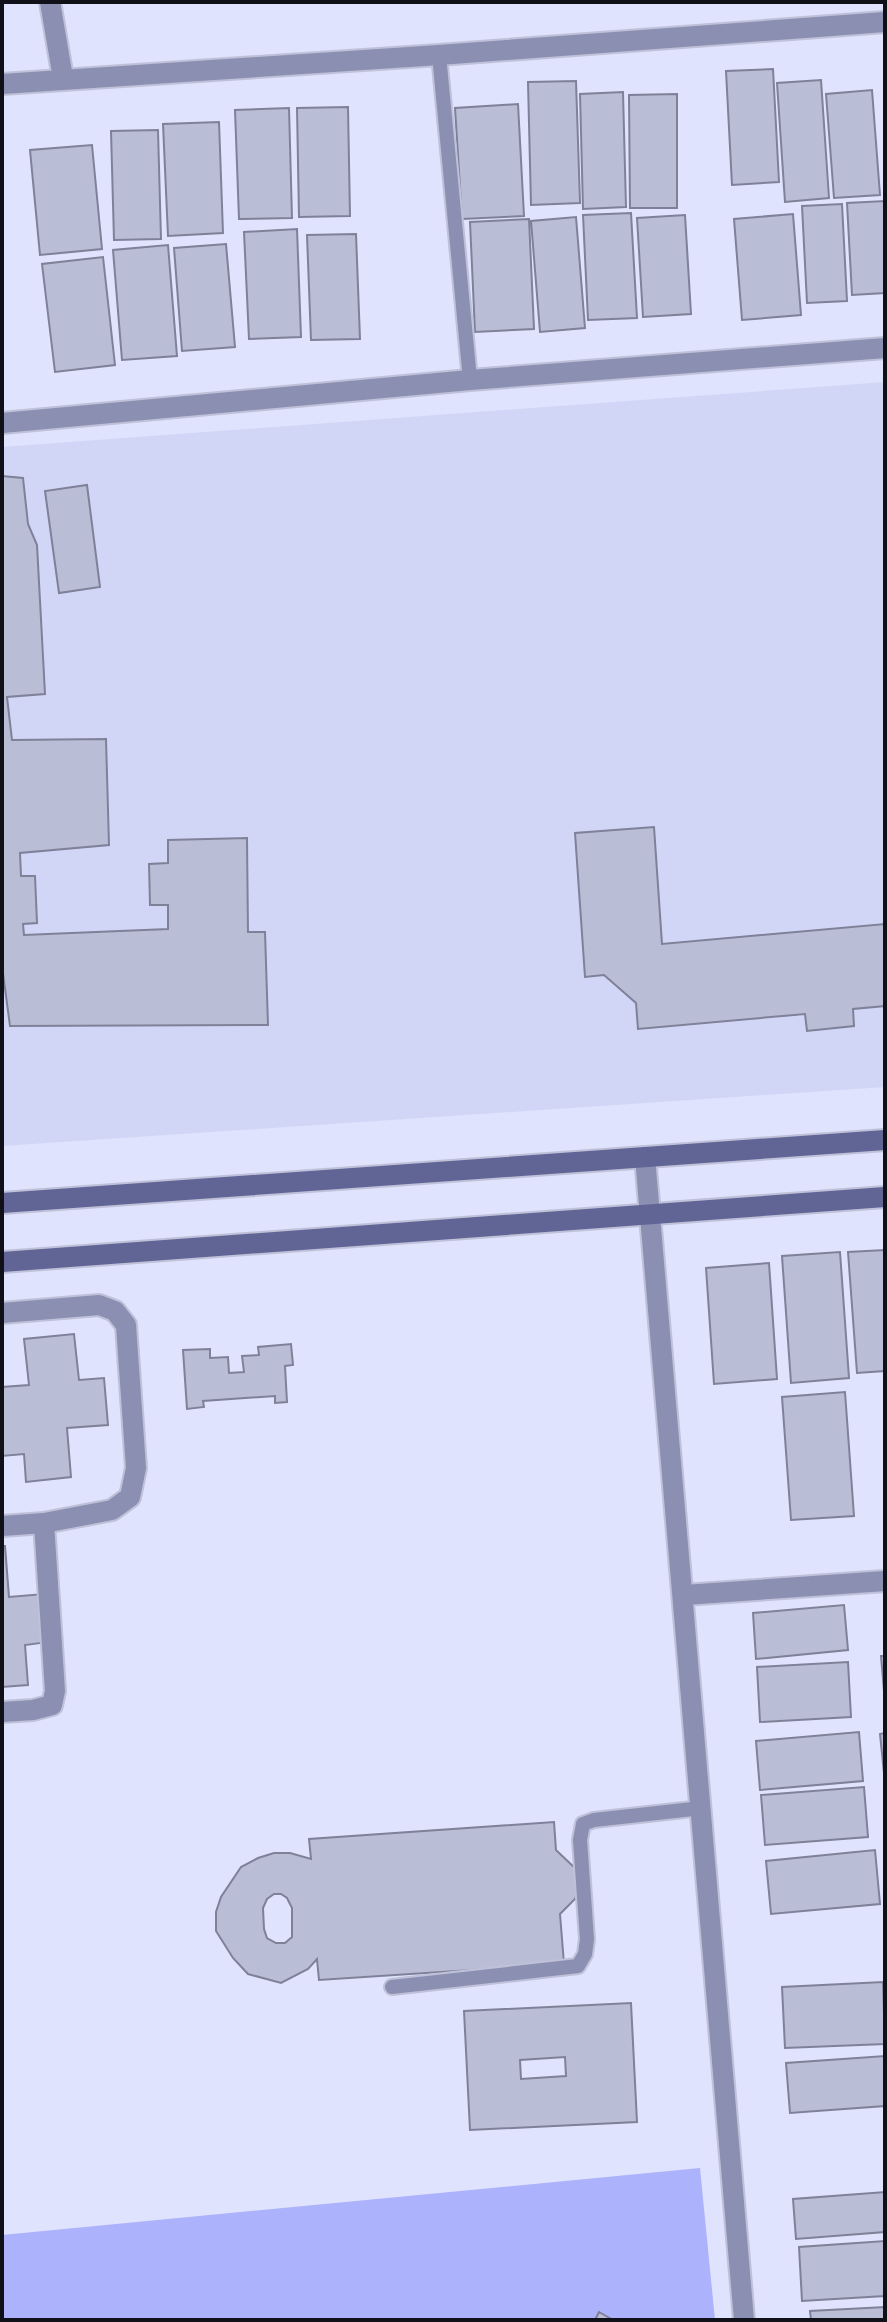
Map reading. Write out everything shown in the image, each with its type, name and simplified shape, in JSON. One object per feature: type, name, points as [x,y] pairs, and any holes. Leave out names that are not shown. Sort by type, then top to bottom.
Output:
[{"type":"street","points":[[50,2],[63,78]]},
{"type":"street","points":[[2,84],[885,22]]},
{"type":"street","points":[[2,423],[470,380],[885,348]]},
{"type":"street","points":[[2,1203],[885,1140]]},
{"type":"street","points":[[645,1157],[744,2320]]},
{"type":"street","points":[[2,1262],[885,1197]]},
{"type":"street","points":[[2,1313],[99,1305],[115,1311],[126,1325],[136,1468],[130,1497],[112,1510],[44,1523],[2,1526]]},
{"type":"street","points":[[2,1712],[52,1705],[55,1691],[44,1523]]},
{"type":"street","points":[[684,1595],[885,1581]]},
{"type":"lane","points":[[439,55],[470,380]]},
{"type":"lane","points":[[392,1987],[578,1966],[585,1954],[587,1939],[580,1840],[583,1824],[594,1820],[702,1808]]},
{"type":"shaded area","points":[[885,382],[885,1087],[2,1146],[2,447]]},
{"type":"shaded area","points":[[700,2168],[715,2320],[2,2320],[2,2235]]},
{"type":"building","points":[[773,69],[779,182],[732,185],[726,71]]},
{"type":"building","points":[[821,80],[829,198],[785,202],[777,83]]},
{"type":"building","points":[[576,81],[580,203],[531,205],[528,82]]},
{"type":"building","points":[[872,90],[880,195],[834,198],[826,94]]},
{"type":"building","points":[[623,92],[626,207],[583,209],[580,94]]},
{"type":"building","points":[[677,94],[677,208],[630,208],[629,95]]},
{"type":"building","points":[[518,104],[524,216],[462,219],[455,108]]},
{"type":"building","points":[[348,107],[350,216],[299,217],[297,108]]},
{"type":"building","points":[[289,108],[292,218],[239,219],[235,110]]},
{"type":"building","points":[[219,122],[223,233],[168,236],[163,124]]},
{"type":"building","points":[[158,130],[161,239],[114,240],[111,131]]},
{"type":"building","points":[[92,145],[102,249],[40,255],[30,150]]},
{"type":"building","points":[[885,201],[885,293],[852,295],[847,203]]},
{"type":"building","points":[[842,204],[847,301],[807,303],[802,206]]},
{"type":"building","points":[[631,213],[637,318],[588,320],[583,215]]},
{"type":"building","points":[[793,214],[801,315],[742,320],[734,219]]},
{"type":"building","points":[[685,215],[691,314],[643,317],[637,218]]},
{"type":"building","points":[[576,217],[585,328],[540,332],[531,221]]},
{"type":"building","points":[[529,219],[534,329],[475,332],[470,222]]},
{"type":"building","points":[[297,229],[301,337],[249,339],[244,232]]},
{"type":"building","points":[[356,234],[360,339],[311,340],[307,235]]},
{"type":"building","points":[[226,244],[235,347],[182,351],[174,248]]},
{"type":"building","points":[[168,245],[177,356],[122,360],[113,250]]},
{"type":"building","points":[[103,257],[115,365],[55,372],[42,264]]},
{"type":"building","points":[[2,476],[23,478],[28,524],[37,545],[45,694],[7,697],[12,740],[106,739],[109,845],[20,853],[21,876],[35,876],[37,923],[23,924],[24,935],[168,929],[168,905],[150,905],[149,864],[168,863],[168,840],[247,838],[248,932],[265,932],[268,1025],[10,1026],[2,966]]},
{"type":"building","points":[[87,485],[100,587],[59,593],[45,491]]},
{"type":"building","points":[[654,827],[662,944],[885,924],[885,1006],[853,1009],[854,1026],[807,1031],[805,1014],[638,1029],[636,1003],[604,975],[585,977],[575,833]]},
{"type":"building","points":[[885,1250],[885,1371],[857,1373],[848,1252]]},
{"type":"building","points":[[840,1252],[849,1378],[791,1383],[782,1256]]},
{"type":"building","points":[[769,1263],[777,1379],[714,1384],[706,1268]]},
{"type":"building","points":[[74,1334],[79,1380],[104,1378],[108,1425],[67,1428],[71,1477],[26,1482],[24,1454],[2,1456],[2,1387],[29,1385],[24,1339]]},
{"type":"building","points":[[291,1344],[293,1365],[285,1366],[287,1402],[275,1403],[275,1396],[203,1401],[204,1407],[187,1409],[183,1350],[210,1349],[210,1358],[228,1357],[229,1373],[244,1372],[242,1356],[259,1355],[258,1347]]},
{"type":"building","points":[[845,1392],[854,1516],[791,1520],[782,1397]]},
{"type":"building","points":[[2,1546],[5,1546],[9,1597],[44,1594],[48,1642],[25,1645],[28,1685],[2,1687]]},
{"type":"building","points":[[844,1605],[848,1650],[756,1659],[753,1613]]},
{"type":"building","points":[[881,1656],[885,1656],[885,1703]]},
{"type":"building","points":[[848,1662],[851,1717],[760,1722],[757,1667]]},
{"type":"building","points":[[859,1732],[863,1781],[760,1790],[756,1741]]},
{"type":"building","points":[[885,1733],[885,1783],[880,1734]]},
{"type":"building","points":[[864,1787],[868,1837],[765,1845],[761,1795]]},
{"type":"building","points":[[554,1822],[556,1850],[577,1870],[578,1891],[575,1899],[560,1914],[564,1964],[319,1980],[317,1959],[308,1969],[281,1983],[248,1974],[233,1958],[216,1931],[216,1912],[221,1897],[241,1867],[258,1858],[274,1853],[290,1853],[311,1859],[309,1839]],"holes":[[[281,1894],[292,1908],[292,1937],[285,1943],[276,1943],[267,1938],[263,1908],[267,1899]]]},
{"type":"building","points":[[875,1850],[880,1904],[771,1914],[766,1861]]},
{"type":"building","points":[[883,1982],[885,2044],[785,2048],[782,1987]]},
{"type":"building","points":[[631,2003],[637,2122],[470,2130],[464,2011]],"holes":[[[565,2057],[566,2076],[521,2079],[520,2060]]]},
{"type":"building","points":[[885,2056],[885,2106],[790,2113],[786,2063]]},
{"type":"building","points":[[885,2192],[885,2232],[796,2239],[793,2199]]},
{"type":"building","points":[[885,2241],[885,2296],[802,2301],[799,2247]]},
{"type":"building","points":[[885,2307],[885,2320],[811,2320],[810,2311]]},
{"type":"building","points":[[599,2312],[613,2320],[595,2320]]}]
